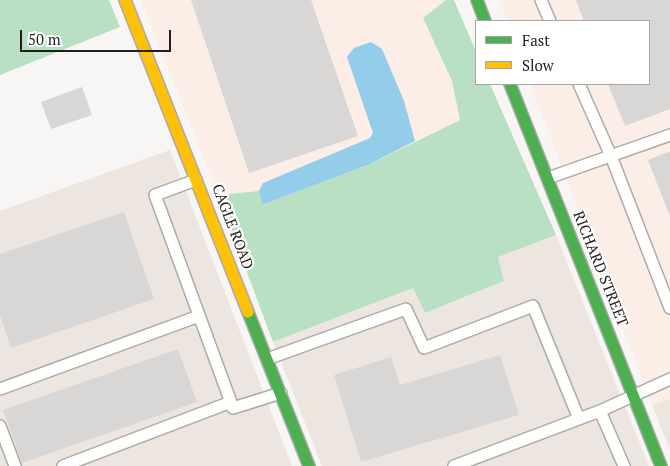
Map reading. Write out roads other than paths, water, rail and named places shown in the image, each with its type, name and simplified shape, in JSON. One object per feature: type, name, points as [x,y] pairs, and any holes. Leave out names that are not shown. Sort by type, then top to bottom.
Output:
[{"type":"street","name":"CAGLE ROAD","points":[[125,0],[309,466]]},
{"type":"street","points":[[477,0],[485,20]]},
{"type":"street","name":"RICHARD STREET","points":[[510,85],[659,462]]},
{"type":"lane","points":[[541,0],[550,20]]},
{"type":"lane","points":[[579,85],[611,156],[670,308]]},
{"type":"lane","points":[[548,178],[670,135]]},
{"type":"lane","points":[[197,180],[154,195],[232,408],[281,393]]},
{"type":"lane","points":[[267,358],[406,309],[424,348],[533,306],[579,419]]},
{"type":"lane","points":[[0,389],[199,316]]},
{"type":"lane","points":[[454,466],[600,411],[670,379]]},
{"type":"lane","points":[[62,466],[231,402]]},
{"type":"lane","points":[[600,411],[624,466]]},
{"type":"lane","points":[[0,426],[15,466]]},
{"type":"lane","points":[[659,462],[670,454]]},
{"type":"water","points":[[371,42],[382,49],[404,101],[415,141],[368,165],[262,205],[259,191],[263,183],[370,138],[373,133],[347,57],[354,48]]}]
